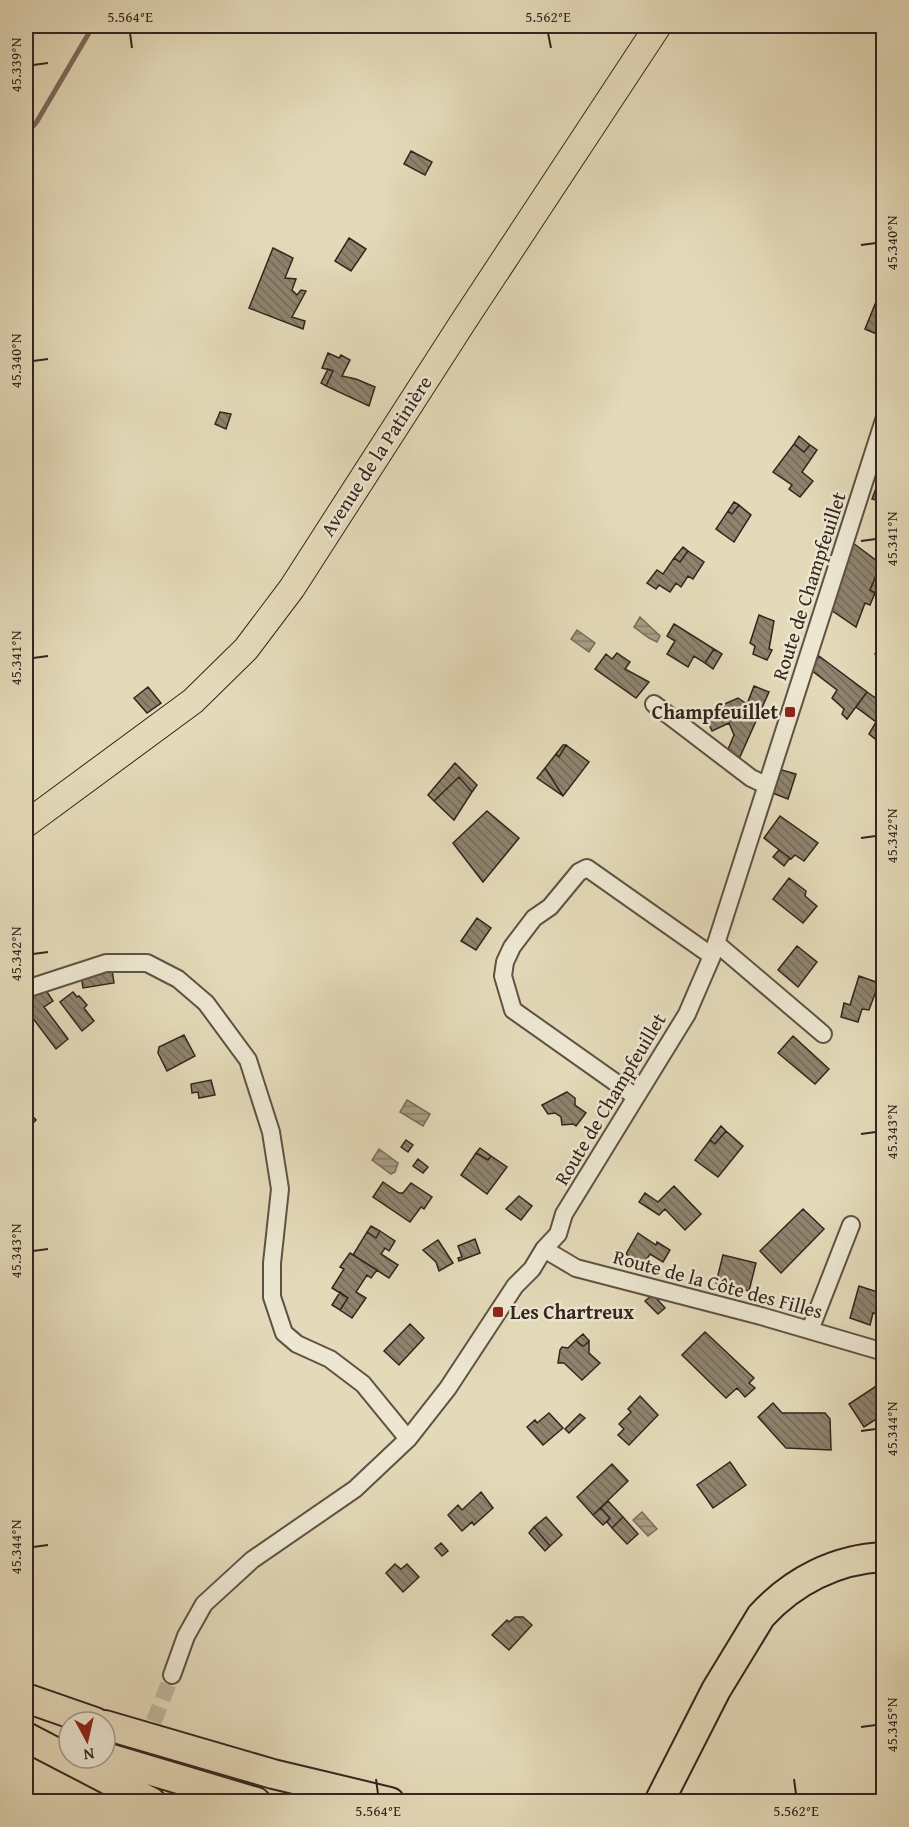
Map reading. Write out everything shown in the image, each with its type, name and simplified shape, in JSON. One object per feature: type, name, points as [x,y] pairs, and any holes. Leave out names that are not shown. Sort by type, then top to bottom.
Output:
[{"type":"highway","points":[[662,1796],[717,1690],[761,1616],[790,1589],[833,1567],[884,1557]]},
{"type":"highway","points":[[743,1648],[787,1609],[814,1591],[848,1576],[884,1572]]},
{"type":"highway","points":[[26,1698],[60,1710]]},
{"type":"highway","points":[[117,1728],[273,1774],[390,1802]]},
{"type":"highway","points":[[26,1730],[57,1741]]},
{"type":"highway","points":[[26,1737],[151,1802]]},
{"type":"highway","points":[[117,1761],[256,1802]]},
{"type":"main road","name":"Avenue de la Patinière","points":[[26,824],[193,701],[246,649],[292,588],[463,322],[658,26]]},
{"type":"street","name":"Route de Champfeuillet","points":[[172,1675],[186,1636],[204,1604],[252,1560],[355,1489],[408,1439],[448,1388],[516,1286],[558,1234],[564,1214],[687,1014],[714,949],[884,420]]},
{"type":"street","points":[[654,704],[751,778],[766,785]]},
{"type":"street","points":[[636,1097],[513,1010],[503,976],[505,962],[512,947],[534,918],[550,907],[579,872],[586,868],[714,949],[823,1034]]},
{"type":"street","points":[[26,989],[106,963],[147,963],[178,980],[206,1003],[248,1060],[271,1132],[280,1190],[272,1263],[272,1297],[284,1333],[297,1344],[330,1359],[363,1384],[408,1439]]},
{"type":"street","points":[[810,1330],[851,1225]]},
{"type":"street","name":"Route de la Côte des Filles","points":[[544,1249],[576,1268],[884,1352]]},
{"type":"shaded area","points":[[640,617],[660,636],[657,642],[634,627]]},
{"type":"shaded area","points":[[577,630],[595,643],[589,652],[571,639]]},
{"type":"shaded area","points":[[407,1100],[430,1114],[423,1126],[400,1112]]},
{"type":"shaded area","points":[[379,1149],[398,1163],[395,1172],[391,1174],[372,1160]]},
{"type":"shaded area","points":[[642,1512],[657,1529],[648,1536],[633,1520]]},
{"type":"building","points":[[411,151],[432,162],[425,175],[404,164]]},
{"type":"building","points":[[349,238],[366,249],[351,271],[335,261]]},
{"type":"building","points":[[273,248],[293,258],[285,278],[296,279],[292,290],[297,295],[301,290],[306,291],[292,317],[305,321],[303,329],[249,308]]},
{"type":"building","points":[[880,292],[884,293],[884,337],[865,329]]},
{"type":"building","points":[[328,353],[339,358],[341,355],[350,360],[342,376],[375,387],[369,406],[326,386],[333,371],[322,368]]},
{"type":"building","points":[[328,369],[333,371],[326,386],[321,383]]},
{"type":"building","points":[[220,412],[231,414],[226,429],[215,424]]},
{"type":"building","points":[[799,436],[810,445],[804,452],[794,444]]},
{"type":"building","points":[[794,444],[804,452],[810,445],[817,450],[802,472],[813,481],[800,497],[789,489],[792,485],[773,472]]},
{"type":"building","points":[[884,467],[884,485],[878,483]]},
{"type":"building","points":[[878,483],[884,485],[884,502],[872,499]]},
{"type":"building","points":[[734,502],[739,505],[732,514],[728,511]]},
{"type":"building","points":[[739,505],[751,515],[734,542],[716,529],[728,511],[732,514]]},
{"type":"building","points":[[853,543],[881,564],[870,590],[875,593],[870,605],[865,603],[856,627],[831,610]]},
{"type":"building","points":[[683,547],[688,551],[680,562],[674,558]]},
{"type":"building","points":[[688,551],[704,562],[693,579],[688,576],[681,587],[676,583],[670,592],[659,585],[656,589],[647,583],[657,570],[663,574],[674,558],[680,562]]},
{"type":"building","points":[[881,564],[884,569],[875,593],[870,590]]},
{"type":"building","points":[[759,615],[774,621],[769,649],[772,650],[767,660],[753,654],[755,646],[750,643]]},
{"type":"building","points":[[674,624],[714,649],[705,663],[694,656],[688,667],[667,654],[675,641],[667,636]]},
{"type":"building","points":[[714,649],[722,654],[713,669],[705,663]]},
{"type":"building","points":[[878,651],[884,655],[884,661],[875,654]]},
{"type":"building","points":[[617,653],[630,662],[625,669],[649,682],[636,698],[595,669],[606,654],[612,659]]},
{"type":"building","points":[[819,656],[867,692],[847,719],[842,714],[844,709],[832,698],[837,690],[811,670]]},
{"type":"building","points":[[754,686],[769,692],[739,759],[726,754],[734,735],[729,723],[712,731],[704,713],[738,698],[747,704]]},
{"type":"building","points":[[148,687],[161,703],[147,713],[134,698]]},
{"type":"building","points":[[867,692],[884,704],[884,746],[869,734],[876,722],[856,707]]},
{"type":"building","points":[[563,745],[566,745],[559,757],[556,754]]},
{"type":"building","points":[[566,745],[589,762],[563,796],[545,768],[556,754],[559,757]]},
{"type":"building","points":[[455,763],[477,785],[472,792],[459,777],[434,801],[428,795]]},
{"type":"building","points":[[545,768],[563,796],[537,778]]},
{"type":"building","points":[[778,769],[796,774],[788,799],[770,792]]},
{"type":"building","points":[[459,777],[472,792],[454,820],[434,801]]},
{"type":"building","points":[[487,811],[519,838],[483,882],[453,843]]},
{"type":"building","points":[[780,816],[818,843],[804,861],[795,855],[791,859],[764,838]]},
{"type":"building","points":[[884,844],[884,862],[876,857]]},
{"type":"building","points":[[779,850],[790,858],[784,866],[773,857]]},
{"type":"building","points":[[789,878],[806,891],[805,896],[817,906],[803,923],[773,899]]},
{"type":"building","points":[[477,918],[491,928],[476,950],[461,941]]},
{"type":"building","points":[[797,946],[817,962],[798,987],[778,970]]},
{"type":"building","points":[[112,970],[114,983],[83,988],[81,975]]},
{"type":"building","points":[[859,976],[879,983],[869,1010],[862,1009],[858,1022],[841,1017],[844,1003],[850,1005]]},
{"type":"building","points":[[43,986],[53,1001],[44,1007],[68,1039],[56,1049],[26,1009],[26,996]]},
{"type":"building","points":[[73,992],[87,1005],[84,1008],[94,1021],[82,1031],[60,1002]]},
{"type":"building","points":[[184,1035],[195,1056],[167,1071],[158,1053],[159,1047]]},
{"type":"building","points":[[793,1036],[829,1069],[815,1084],[778,1053]]},
{"type":"building","points":[[211,1080],[215,1095],[199,1098],[198,1092],[192,1093],[191,1084]]},
{"type":"building","points":[[567,1092],[575,1098],[575,1105],[586,1113],[576,1126],[562,1125],[561,1117],[555,1113],[548,1114],[542,1105]]},
{"type":"building","points":[[26,1109],[36,1120],[26,1130]]},
{"type":"building","points":[[721,1126],[726,1131],[715,1144],[710,1140]]},
{"type":"building","points":[[726,1131],[743,1146],[718,1177],[695,1160],[710,1140],[715,1144]]},
{"type":"building","points":[[406,1140],[413,1145],[408,1152],[401,1147]]},
{"type":"building","points":[[480,1148],[491,1156],[488,1160],[476,1153]]},
{"type":"building","points":[[476,1153],[488,1160],[491,1156],[507,1167],[487,1194],[461,1175]]},
{"type":"building","points":[[418,1159],[428,1167],[423,1173],[413,1166]]},
{"type":"building","points":[[383,1182],[399,1193],[403,1193],[411,1183],[432,1197],[424,1209],[421,1207],[410,1222],[373,1197]]},
{"type":"building","points":[[674,1186],[701,1214],[685,1230],[665,1209],[659,1215],[639,1202],[645,1193],[658,1202]]},
{"type":"building","points":[[519,1196],[532,1206],[521,1220],[506,1209]]},
{"type":"building","points":[[803,1209],[824,1229],[781,1273],[760,1251]]},
{"type":"building","points":[[371,1226],[380,1231],[376,1238],[367,1232]]},
{"type":"building","points":[[380,1231],[395,1241],[389,1251],[385,1248],[381,1254],[398,1265],[389,1278],[353,1255],[367,1232],[376,1238]]},
{"type":"building","points":[[638,1233],[656,1245],[657,1242],[670,1250],[663,1262],[650,1254],[643,1265],[626,1254]]},
{"type":"building","points":[[475,1239],[480,1253],[459,1261],[458,1258],[462,1257],[458,1246]]},
{"type":"building","points":[[438,1240],[453,1263],[439,1271],[436,1262],[423,1250]]},
{"type":"building","points":[[350,1253],[377,1270],[371,1278],[367,1275],[356,1292],[366,1298],[352,1318],[340,1310],[348,1298],[332,1288],[344,1269],[340,1267]]},
{"type":"building","points":[[723,1255],[756,1263],[749,1291],[716,1283]]},
{"type":"building","points":[[859,1286],[884,1294],[884,1316],[873,1313],[870,1325],[850,1318]]},
{"type":"building","points":[[340,1292],[348,1298],[340,1310],[332,1305]]},
{"type":"building","points":[[651,1296],[655,1297],[665,1308],[658,1314],[645,1301]]},
{"type":"building","points":[[410,1324],[424,1338],[399,1365],[384,1351]]},
{"type":"building","points":[[705,1332],[754,1378],[749,1383],[755,1388],[745,1397],[737,1388],[726,1398],[682,1355]]},
{"type":"building","points":[[583,1334],[589,1341],[584,1346],[576,1340]]},
{"type":"building","points":[[576,1340],[584,1346],[589,1341],[589,1353],[600,1363],[582,1380],[564,1363],[558,1363],[562,1347],[568,1348]]},
{"type":"building","points":[[884,1381],[884,1414],[864,1427],[849,1404]]},
{"type":"building","points":[[640,1396],[658,1415],[629,1445],[618,1435],[624,1429],[619,1424],[631,1412],[628,1409]]},
{"type":"building","points":[[773,1403],[782,1413],[825,1413],[830,1419],[831,1450],[786,1448],[758,1417]]},
{"type":"building","points":[[549,1413],[563,1428],[543,1445],[527,1427],[535,1420],[537,1423]]},
{"type":"building","points":[[580,1414],[585,1418],[569,1433],[565,1429]]},
{"type":"building","points":[[730,1462],[746,1485],[713,1508],[697,1485]]},
{"type":"building","points":[[612,1464],[628,1481],[593,1515],[577,1497]]},
{"type":"building","points":[[481,1492],[493,1508],[474,1525],[472,1522],[462,1531],[448,1515],[458,1505],[462,1510]]},
{"type":"building","points":[[608,1501],[623,1517],[612,1528],[607,1522],[610,1518],[601,1508]]},
{"type":"building","points":[[601,1508],[610,1518],[603,1525],[593,1515]]},
{"type":"building","points":[[546,1517],[562,1535],[550,1546],[534,1527]]},
{"type":"building","points":[[623,1517],[638,1534],[627,1544],[612,1528]]},
{"type":"building","points":[[534,1527],[550,1546],[545,1551],[529,1533]]},
{"type":"building","points":[[441,1543],[448,1551],[442,1556],[435,1548]]},
{"type":"building","points":[[395,1564],[401,1569],[407,1564],[419,1577],[403,1592],[386,1573]]},
{"type":"building","points":[[515,1617],[523,1617],[532,1625],[509,1650],[492,1635],[507,1620],[509,1622]]},
{"type":"waterway","points":[[26,133],[36,123],[93,26]]},
{"type":"tunnel","points":[[145,1744],[172,1675]]},
{"type":"place","name":"Champfeuillet","points":[[790,712]]},
{"type":"place","name":"Les Chartreux","points":[[498,1312]]}]
